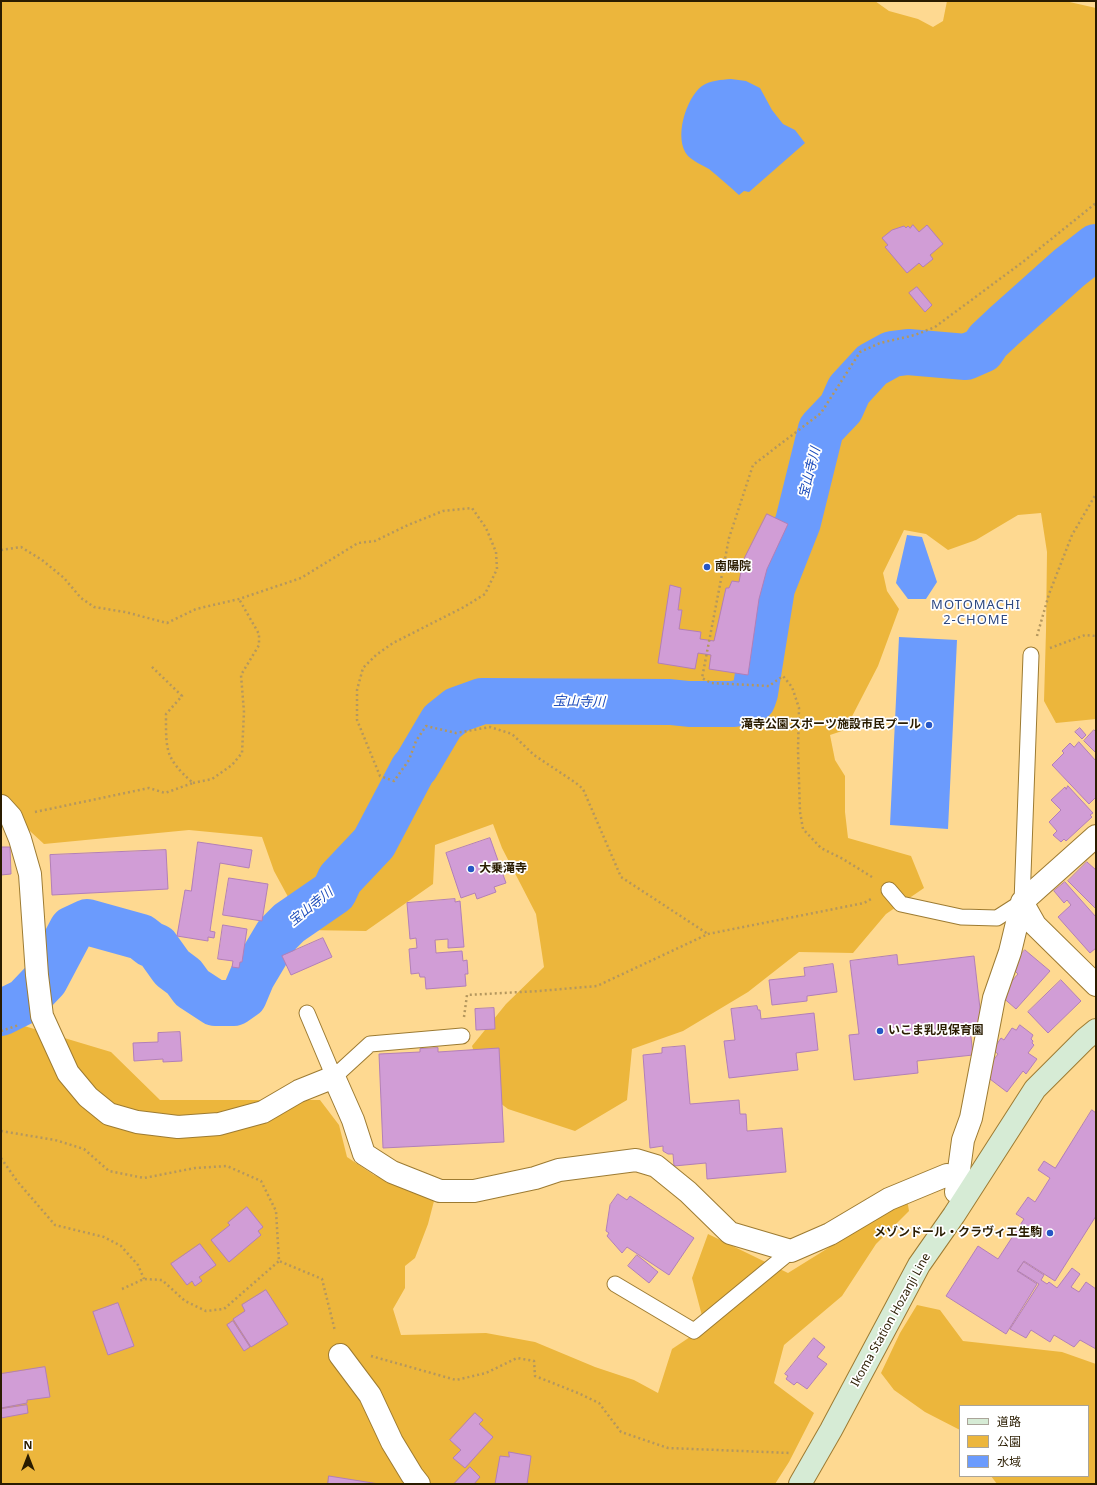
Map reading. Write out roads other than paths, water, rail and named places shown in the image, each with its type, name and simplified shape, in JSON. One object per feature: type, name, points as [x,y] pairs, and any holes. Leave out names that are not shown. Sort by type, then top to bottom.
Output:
[{"type":"main road","name":"Ikoma Station Hozanji Line","points":[[800,1484],[919,1265],[954,1215],[1035,1089],[1096,1030]]},
{"type":"street","points":[[6,811],[20,839],[30,874],[37,975],[42,1016],[68,1073],[88,1097],[109,1114],[137,1122],[178,1127],[219,1124],[263,1112],[298,1091],[334,1077],[353,1120],[364,1154],[392,1172],[440,1191],[474,1191],[513,1183],[559,1170],[636,1160],[656,1166],[688,1192],[730,1233],[791,1251],[830,1234],[889,1199],[947,1175],[958,1179]]},
{"type":"street","points":[[954,1215],[963,1140],[971,1118],[994,998],[1010,952],[1022,902],[1096,836]]},
{"type":"street","points":[[1022,902],[1035,925],[1096,985]]},
{"type":"street","points":[[340,1355],[370,1395],[392,1442],[419,1484]]},
{"type":"lane","points":[[889,890],[901,904],[962,917],[997,918],[1022,902],[1031,655]]},
{"type":"lane","points":[[307,1013],[334,1077],[370,1044],[462,1036]]},
{"type":"lane","points":[[615,1284],[694,1331],[791,1251]]},
{"type":"water","points":[[731,79],[746,81],[760,88],[772,110],[783,124],[795,130],[805,143],[749,192],[744,191],[739,195],[709,169],[688,156],[684,149],[682,140],[683,119],[696,92],[702,86],[709,83]]},
{"type":"water","points":[[907,535],[922,537],[937,582],[926,599],[908,599],[896,583]]},
{"type":"water","points":[[899,637],[957,640],[948,829],[890,825]]},
{"type":"waterway","name":"宝山寺川","points":[[1,1013],[25,1001],[45,980],[72,929],[87,922],[141,937],[157,947],[172,968],[184,977],[192,988],[215,1003],[234,1003],[244,996],[252,977],[277,935],[289,923],[334,892],[340,879],[374,843],[413,769],[442,722],[457,710],[482,701],[670,702],[689,704],[734,704],[753,699],[772,588],[798,522],[821,429],[841,408],[849,390],[872,365],[892,354],[908,352],[966,357],[982,350],[988,341],[1004,326],[1069,268],[1096,247]]},
{"type":"place","name":"南陽院","points":[[707,567]]},
{"type":"place","name":"滝寺公園スポーツ施設市民プール","points":[[929,725]]},
{"type":"place","name":"大乗滝寺","points":[[471,869]]},
{"type":"place","name":"いこま乳児保育園","points":[[880,1031]]},
{"type":"place","name":"メゾンドール・クラヴィエ生駒","points":[[1050,1233]]},
{"type":"district","name":"MOTOMACHI 2-CHOME","points":[[976,612]]}]
